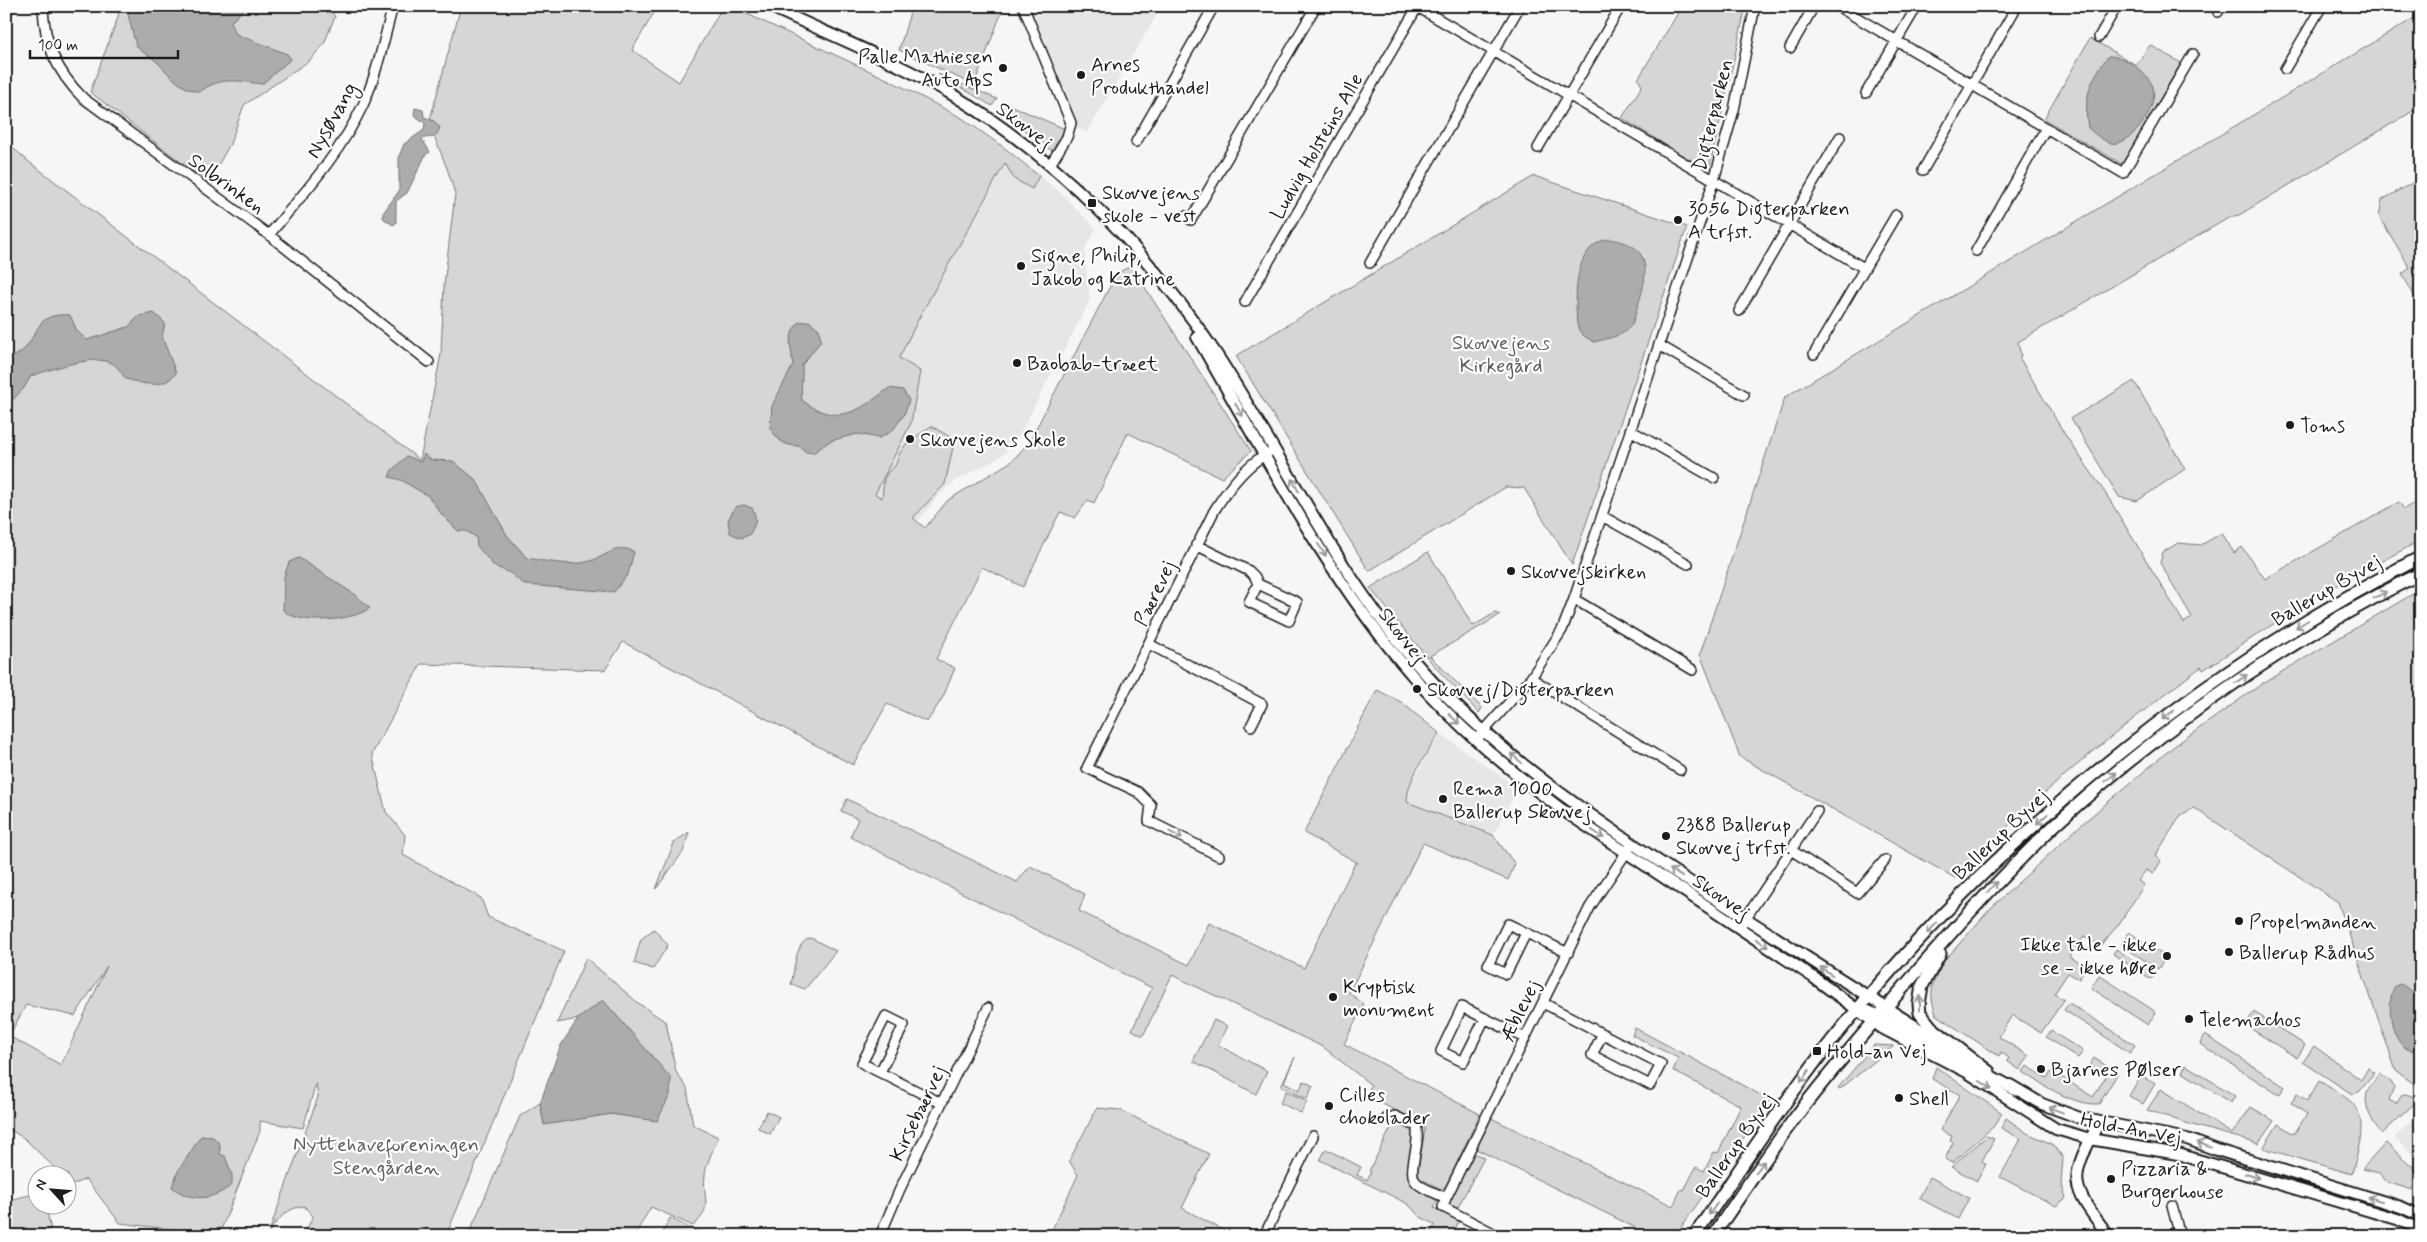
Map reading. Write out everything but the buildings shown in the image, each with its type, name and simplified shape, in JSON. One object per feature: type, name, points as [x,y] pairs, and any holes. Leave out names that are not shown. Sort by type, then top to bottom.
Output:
[{"type":"main road","name":"Ballerup Byvej","points":[[1694,1236],[1806,1075],[1857,1010],[1986,872],[2083,783],[2145,732],[2212,683],[2281,638],[2421,557]]},
{"type":"main road","name":"Ballerup Byvej","points":[[1712,1236],[1784,1133],[1880,1015],[1959,923],[1997,882],[2057,823],[2155,742],[2220,694],[2288,649],[2367,601],[2421,573]]},
{"type":"main road","points":[[1959,923],[1926,980],[1919,1004],[1920,1013],[1931,1027],[1989,1072]]},
{"type":"main road","points":[[1857,1010],[1880,1015],[2016,1090]]},
{"type":"street","name":"Solbrinken","points":[[43,6],[46,39],[52,56],[71,86],[83,98],[269,235],[429,362]]},
{"type":"street","name":"Nysøvang","points":[[269,235],[320,174],[349,132],[373,79],[393,6]]},
{"type":"street","name":"Skovvej","points":[[769,6],[908,71],[956,97],[1004,129],[1050,165],[1092,203],[1135,247],[1171,292],[1270,453],[1396,638],[1420,667],[1483,731],[1547,784],[1739,928],[1813,977],[1857,1010]]},
{"type":"street","points":[[1023,6],[1071,123],[1068,137],[1050,165]]},
{"type":"street","points":[[1136,142],[1214,6]]},
{"type":"street","points":[[1185,216],[1191,220],[1316,6]]},
{"type":"street","name":"Ludvig Holsteins Alle","points":[[1246,302],[1417,6],[1864,268]]},
{"type":"street","points":[[1370,263],[1520,6]]},
{"type":"street","points":[[1538,148],[1621,6]]},
{"type":"street","name":"Digterparken","points":[[1476,740],[1531,678],[1562,630],[1574,599],[1714,180],[1734,110],[1755,6]]},
{"type":"street","points":[[1790,48],[1814,6]]},
{"type":"street","points":[[1837,6],[2123,173],[2193,54]]},
{"type":"street","points":[[1866,92],[1917,6]]},
{"type":"street","points":[[1923,170],[2017,6]]},
{"type":"street","points":[[2099,37],[2117,6]]},
{"type":"street","points":[[2285,69],[2322,6]]},
{"type":"street","points":[[2413,6],[2418,6]]},
{"type":"street","points":[[1976,251],[2046,128]]},
{"type":"street","points":[[1739,311],[1840,137]]},
{"type":"street","points":[[1814,354],[1896,214]]},
{"type":"street","points":[[1659,345],[1744,395]]},
{"type":"street","points":[[1630,430],[1714,478]]},
{"type":"street","name":"Skovvej","points":[[1270,453],[1332,566],[1390,648],[1434,700],[1476,740],[1526,783],[1745,918],[1868,998]]},
{"type":"street","name":"Pærevej","points":[[1219,856],[1149,821],[1151,805],[1138,792],[1087,768],[1196,545],[1223,497],[1240,476],[1270,453]]},
{"type":"street","points":[[1602,516],[1688,564]]},
{"type":"street","points":[[1196,545],[1249,570],[1255,576],[1258,584],[1297,602],[1289,621],[1249,602],[1258,584]]},
{"type":"street","points":[[1574,599],[1693,670]]},
{"type":"street","points":[[1149,644],[1262,704],[1251,726]]},
{"type":"street","points":[[1531,678],[1680,770]]},
{"type":"street","points":[[1739,928],[1817,811]]},
{"type":"street","name":"Æblevej","points":[[1446,1198],[1590,907],[1630,848]]},
{"type":"street","points":[[1791,850],[1857,893],[1885,860]]},
{"type":"street","points":[[1526,933],[1506,974],[1488,965],[1508,924],[1568,953]]},
{"type":"street","name":"Hold-An Vej","points":[[1868,998],[1880,1015],[2056,1129],[2090,1139],[2178,1154],[2398,1219],[2421,1230]]},
{"type":"street","points":[[1543,1003],[1661,1064],[1650,1085],[1592,1055],[1602,1035]]},
{"type":"street","points":[[1484,1018],[1463,1062],[1441,1051],[1462,1007],[1525,1038]]},
{"type":"street","name":"Kirsebærvej","points":[[880,1236],[941,1103],[988,1008]]},
{"type":"street","name":"Hold-An Vej","points":[[1880,1015],[1989,1072],[2016,1090],[2051,1108],[2099,1122],[2187,1139],[2401,1207],[2421,1216]]},
{"type":"street","points":[[880,1072],[904,1025],[886,1016],[862,1063],[941,1103]]},
{"type":"street","points":[[1386,1118],[1395,1116],[1416,1126],[1419,1135],[1412,1173],[1416,1183],[1446,1198],[1443,1207],[1499,1236]]},
{"type":"street","points":[[2099,1122],[2078,1164],[2076,1178],[2080,1197],[2109,1236]]},
{"type":"street","points":[[1264,1236],[1313,1136]]},
{"type":"street","points":[[2172,1206],[2180,1236]]},
{"type":"street","points":[[104,1236],[166,1236]]},
{"type":"shaded area","points":[[126,6],[247,6],[231,22],[236,34],[287,54],[291,59],[262,84],[229,81],[214,84],[200,92],[193,90],[181,85],[156,61],[136,46]]},
{"type":"shaded area","points":[[1028,6],[1162,6],[1087,133],[1077,128]]},
{"type":"shaded area","points":[[2108,56],[2124,59],[2139,69],[2151,82],[2154,95],[2149,112],[2139,128],[2125,140],[2118,143],[2110,143],[2102,139],[2088,128],[2086,107],[2089,90]]},
{"type":"shaded area","points":[[415,108],[423,110],[424,117],[434,121],[440,128],[434,137],[422,139],[430,152],[426,154],[407,193],[396,201],[396,223],[393,225],[383,218],[383,213],[399,191],[399,156],[404,144],[424,130],[425,123],[414,115]]},
{"type":"shaded area","points":[[970,125],[1001,145],[1062,194],[1096,229],[1086,246],[1085,258],[1090,300],[1020,434],[1013,445],[1000,457],[954,482],[939,495],[916,524],[838,522]]},
{"type":"shaded area","points":[[1609,239],[1623,242],[1640,253],[1644,262],[1644,281],[1634,319],[1629,328],[1616,336],[1594,342],[1582,334],[1577,324],[1576,297],[1578,275],[1585,256],[1591,248],[1599,242]]},
{"type":"shaded area","points":[[154,313],[165,323],[162,337],[176,373],[165,382],[159,384],[140,383],[126,379],[112,363],[91,360],[31,376],[24,388],[7,406],[6,361],[24,349],[46,319],[52,316],[70,315],[77,331],[87,340],[128,327],[139,316]]},
{"type":"shaded area","points":[[809,321],[819,329],[821,341],[802,365],[802,400],[826,413],[837,414],[847,413],[867,404],[889,388],[903,390],[909,400],[904,415],[892,431],[879,438],[857,434],[830,441],[813,453],[806,452],[799,446],[793,446],[778,439],[770,428],[772,406],[793,365],[790,342],[793,330],[799,322]]},
{"type":"shaded area","points":[[424,454],[431,460],[453,461],[476,480],[507,535],[527,558],[558,563],[583,563],[617,549],[628,549],[634,552],[628,574],[614,592],[525,585],[510,573],[494,566],[477,546],[476,537],[466,531],[458,531],[443,516],[428,496],[401,480],[389,477],[392,470],[407,456],[421,462]]},
{"type":"shaded area","points":[[744,505],[752,508],[755,522],[749,535],[741,538],[730,533],[728,520],[735,507]]},
{"type":"shaded area","points":[[299,558],[357,596],[370,608],[339,619],[313,620],[290,615],[283,610],[284,577],[289,562]]},
{"type":"shaded area","points":[[1439,733],[1518,788],[1493,835],[1407,802],[1407,793]]},
{"type":"shaded area","points":[[2401,984],[2421,997],[2421,1049],[2411,1050],[2403,1046],[2393,1028],[2390,1005],[2392,994],[2395,986]]},
{"type":"shaded area","points":[[603,1000],[671,1078],[670,1095],[657,1121],[611,1114],[544,1125],[540,1103],[561,1045],[578,1019]]},
{"type":"shaded area","points":[[2421,1111],[2421,1162],[2394,1138]]},
{"type":"shaded area","points":[[201,1136],[213,1137],[220,1144],[220,1154],[225,1156],[232,1175],[232,1185],[217,1194],[202,1198],[187,1196],[172,1187],[178,1171]]},
{"type":"green space","points":[[119,6],[325,6],[335,16],[324,44],[309,61],[244,105],[230,144],[208,183],[90,92],[118,17]]},
{"type":"green space","name":"Nyttehaveforeningen Stengården","points":[[461,6],[658,6],[632,50],[679,82],[723,6],[730,6],[889,80],[962,118],[1006,149],[1039,176],[1032,189],[1014,179],[1005,163],[920,316],[899,358],[920,371],[911,423],[875,494],[882,498],[884,479],[895,466],[906,444],[931,426],[957,441],[953,447],[945,484],[913,518],[925,528],[948,500],[1012,461],[1029,442],[1109,288],[1121,271],[1131,266],[1251,451],[1222,478],[1128,433],[1094,503],[1088,500],[1075,518],[1060,512],[1023,587],[982,567],[936,659],[955,668],[943,697],[927,722],[887,704],[853,765],[623,642],[605,670],[421,664],[372,754],[386,812],[405,835],[403,855],[481,898],[488,917],[564,951],[446,1236],[299,1236],[305,1233],[313,1216],[304,1206],[288,1211],[276,1222],[269,1232],[318,1097],[316,1083],[303,1128],[260,1121],[260,1131],[219,1235],[120,1223],[86,1179],[78,1182],[78,1164],[51,1164],[25,1139],[6,1127],[6,142],[28,161],[420,460],[441,354],[444,285],[455,194],[429,123]],"holes":[[[107,966],[61,1065],[9,1036],[26,1005],[75,1016]]]},
{"type":"green space","points":[[912,6],[1004,6],[974,85],[899,50]]},
{"type":"green space","points":[[1674,6],[1746,6],[1710,165],[1703,168],[1622,118],[1642,86],[1638,79],[1678,13],[1672,9]]},
{"type":"green space","points":[[2421,14],[2421,112],[2413,111],[2239,215],[2230,217],[2018,342],[2021,356],[2019,357],[2064,433],[2106,494],[2184,623],[2192,617],[2160,563],[2163,552],[2178,543],[2201,545],[2222,533],[2234,553],[2242,547],[2265,579],[2399,502],[2404,509],[2421,499],[2421,540],[2312,599],[2203,670],[2201,667],[2137,716],[2043,794],[1955,878],[1740,757],[1700,654],[1785,397]]},
{"type":"green space","points":[[2090,38],[2136,65],[2150,45],[2181,63],[2122,164],[2044,119]]},
{"type":"green space","points":[[938,74],[997,99],[992,106]]},
{"type":"green space","points":[[1003,102],[1065,129],[1052,151],[999,111]]},
{"type":"green space","name":"Skovvejens Kirkegård","points":[[1534,176],[1687,227],[1572,565],[1524,488],[1506,487],[1369,571],[1236,356]]},
{"type":"green space","points":[[2421,178],[2421,304],[2419,304],[2402,274],[2410,268],[2379,216],[2382,200]]},
{"type":"green space","points":[[2134,381],[2185,469],[2137,501],[2119,497],[2071,418]]},
{"type":"green space","points":[[1428,552],[1473,626],[1495,613],[1500,615],[1430,656],[1482,708],[1479,713],[1436,668],[1370,588]]},
{"type":"green space","points":[[2421,589],[2421,1089],[2396,1071],[2338,902],[2194,808],[2181,815],[2155,856],[2161,861],[2153,874],[2146,870],[2138,881],[2144,885],[2119,924],[2100,946],[2084,936],[2070,957],[2086,967],[2079,979],[2068,973],[2054,994],[2064,1000],[2041,1033],[2012,1015],[1999,1037],[2029,1056],[2020,1070],[2007,1061],[2009,1058],[2001,1052],[1999,1056],[1936,1015],[1932,1000],[1932,986],[1943,962],[1992,907],[2082,824],[2173,747],[2263,683]]},
{"type":"green space","points":[[1377,690],[1401,702],[1439,733],[1414,775],[1410,784],[1407,802],[1493,835],[1515,864],[1508,880],[1423,843],[1349,993],[1364,1004],[1344,1044],[1480,1114],[1446,1186],[1441,1189],[1417,1177],[1425,1129],[1423,1124],[1366,1096],[1371,1085],[1323,1047],[1172,975],[1143,1036],[1132,1030],[1152,988],[850,837],[858,819],[841,811],[847,799],[1017,882],[1030,866],[1085,894],[1079,911],[1189,965],[1209,923],[1304,968],[1355,863],[1358,863],[1304,833]]},
{"type":"green space","points":[[689,832],[683,852],[656,889],[674,843]]},
{"type":"green space","points":[[654,929],[668,945],[653,969],[634,963],[641,939]]},
{"type":"green space","points":[[2129,932],[2166,957],[2158,969],[2121,945]]},
{"type":"green space","points":[[811,938],[836,951],[805,989],[791,984],[798,951],[805,941]]},
{"type":"green space","points":[[2116,949],[2154,974],[2151,979],[2113,954]]},
{"type":"green space","points":[[586,958],[638,1003],[666,1022],[676,1072],[687,1088],[693,1125],[718,1137],[706,1170],[704,1183],[706,1202],[703,1214],[693,1226],[651,1207],[634,1236],[468,1236],[520,1116],[540,1103],[544,1124],[611,1114],[657,1120],[603,1001],[578,1019],[557,1023]]},
{"type":"green space","points":[[2099,975],[2156,1012],[2148,1025],[2091,988]]},
{"type":"green space","points":[[2069,1003],[2135,1045],[2130,1053],[2064,1010]]},
{"type":"green space","points":[[2254,1012],[2305,1045],[2297,1058],[2245,1025]]},
{"type":"green space","points":[[1214,1020],[1227,1026],[1218,1045],[1267,1071],[1256,1094],[1193,1061]]},
{"type":"green space","points":[[1635,1028],[1770,1100],[1675,1236],[1637,1236],[1640,1230],[1476,1149],[1491,1118],[1673,1206],[1681,1189],[1684,1190],[1696,1167],[1704,1171],[1714,1152],[1718,1153],[1741,1106],[1673,1071],[1678,1058],[1632,1035]]},
{"type":"green space","points":[[2051,1031],[2083,1051],[2078,1058],[2046,1037]]},
{"type":"green space","points":[[2205,1035],[2285,1087],[2279,1095],[2200,1044]]},
{"type":"green space","points":[[1874,1045],[1894,1046],[1840,1089],[1838,1088]]},
{"type":"green space","points":[[2314,1046],[2361,1080],[2368,1068],[2375,1073],[2359,1092],[2352,1094],[2303,1062]]},
{"type":"green space","points":[[1295,1057],[1284,1082],[1299,1090],[1304,1081],[1313,1086],[1307,1099],[1281,1086]]},
{"type":"green space","points":[[2094,1058],[2118,1073],[2099,1104],[2069,1098],[2050,1089],[2023,1072],[2027,1066],[2047,1078],[2052,1071],[2093,1097],[2106,1076],[2089,1066]]},
{"type":"green space","points":[[2186,1065],[2235,1096],[2231,1103],[2182,1072]]},
{"type":"green space","points":[[1936,1067],[2002,1113],[1994,1126],[1952,1163],[1945,1159],[1953,1142],[1950,1141],[1952,1136],[1940,1130],[1960,1095],[1932,1079]]},
{"type":"green space","points":[[2380,1074],[2391,1082],[2394,1087],[2389,1100],[2396,1104],[2402,1095],[2406,1094],[2414,1097],[2416,1102],[2382,1134],[2372,1119],[2366,1102],[2369,1088]]},
{"type":"green space","points":[[2141,1075],[2155,1084],[2143,1104],[2129,1096]]},
{"type":"green space","points":[[2319,1081],[2338,1092],[2356,1107],[2361,1126],[2361,1136],[2352,1174],[2263,1148],[2278,1124],[2294,1134],[2307,1114],[2291,1103],[2297,1094],[2307,1101]]},
{"type":"green space","points":[[2161,1089],[2232,1134],[2251,1107],[2274,1121],[2258,1144],[2147,1110]]},
{"type":"green space","points":[[1286,1091],[1307,1101],[1301,1113],[1280,1103]]},
{"type":"green space","points":[[1097,1108],[1120,1110],[1209,1154],[1182,1208],[1234,1236],[1049,1236],[1078,1175],[1069,1161]]},
{"type":"green space","points":[[767,1111],[779,1117],[770,1134],[758,1128]]},
{"type":"green space","points":[[2006,1118],[2027,1133],[2054,1145],[2063,1158],[2061,1182],[2066,1198],[2056,1206],[2000,1177],[2021,1139],[2001,1128]]},
{"type":"green space","points":[[1395,1120],[1414,1130],[1416,1134],[1408,1167],[1410,1180],[1415,1186],[1437,1199],[1434,1208],[1459,1221],[1452,1236],[1429,1236],[1435,1225],[1419,1216],[1408,1204],[1320,1160],[1326,1149],[1361,1167],[1357,1175],[1367,1180],[1371,1172],[1369,1171]]},
{"type":"green space","points":[[1987,1136],[1994,1139],[1982,1161],[1986,1164],[1977,1181],[1951,1167]]},
{"type":"green space","points":[[2386,1143],[2413,1167],[2416,1174],[2412,1190],[2387,1182],[2379,1173],[2362,1169]]},
{"type":"green space","points":[[1472,1152],[1484,1158],[1457,1209],[1450,1206],[1448,1202]]},
{"type":"green space","points":[[1930,1177],[1969,1198],[1958,1219],[1919,1198]]},
{"type":"green space","points":[[28,1195],[28,1214],[47,1214],[51,1229],[25,1236],[6,1236],[6,1201]]},
{"type":"green space","points":[[670,1218],[706,1236],[661,1236]]},
{"type":"waterway","points":[[6,436],[8,444],[6,462]]},
{"type":"place","name":"Palle Mathiesen Auto ApS","points":[[1003,68]]},
{"type":"place","name":"Arnes Produkthandel","points":[[1081,75]]},
{"type":"place","name":"Skovvejens skole - vest","points":[[1092,203]]},
{"type":"place","name":"3056 Digterparken A trfst.","points":[[1678,220]]},
{"type":"place","name":"Signe, Philip, Jakob og Katrine","points":[[1021,266]]},
{"type":"place","name":"Baobab-træet","points":[[1017,363]]},
{"type":"place","name":"Toms","points":[[2290,425]]},
{"type":"place","name":"Skovvejens Skole","points":[[910,439]]},
{"type":"place","name":"Skovvejskirken","points":[[1511,571]]},
{"type":"place","name":"Skovvej/Digterparken","points":[[1417,689]]},
{"type":"place","name":"Rema 1000 Ballerup Skovvej","points":[[1443,799]]},
{"type":"place","name":"2388 Ballerup Skovvej trfst.","points":[[1666,836]]},
{"type":"place","name":"Propelmanden","points":[[2239,921]]},
{"type":"place","name":"Ballerup Rådhus","points":[[2229,952]]},
{"type":"place","name":"Ikke tale - ikke se - ikke høre","points":[[2167,956]]},
{"type":"place","name":"Kryptisk monument","points":[[1333,997]]},
{"type":"place","name":"Telemachos","points":[[2189,1019]]},
{"type":"place","name":"Hold-an Vej","points":[[1817,1051]]},
{"type":"place","name":"Bjarnes Pølser","points":[[2041,1069]]},
{"type":"place","name":"Shell","points":[[1899,1098]]},
{"type":"place","name":"Cilles chokolader","points":[[1329,1106]]},
{"type":"place","name":"Pizzaria & Burgerhouse","points":[[2111,1179]]}]
